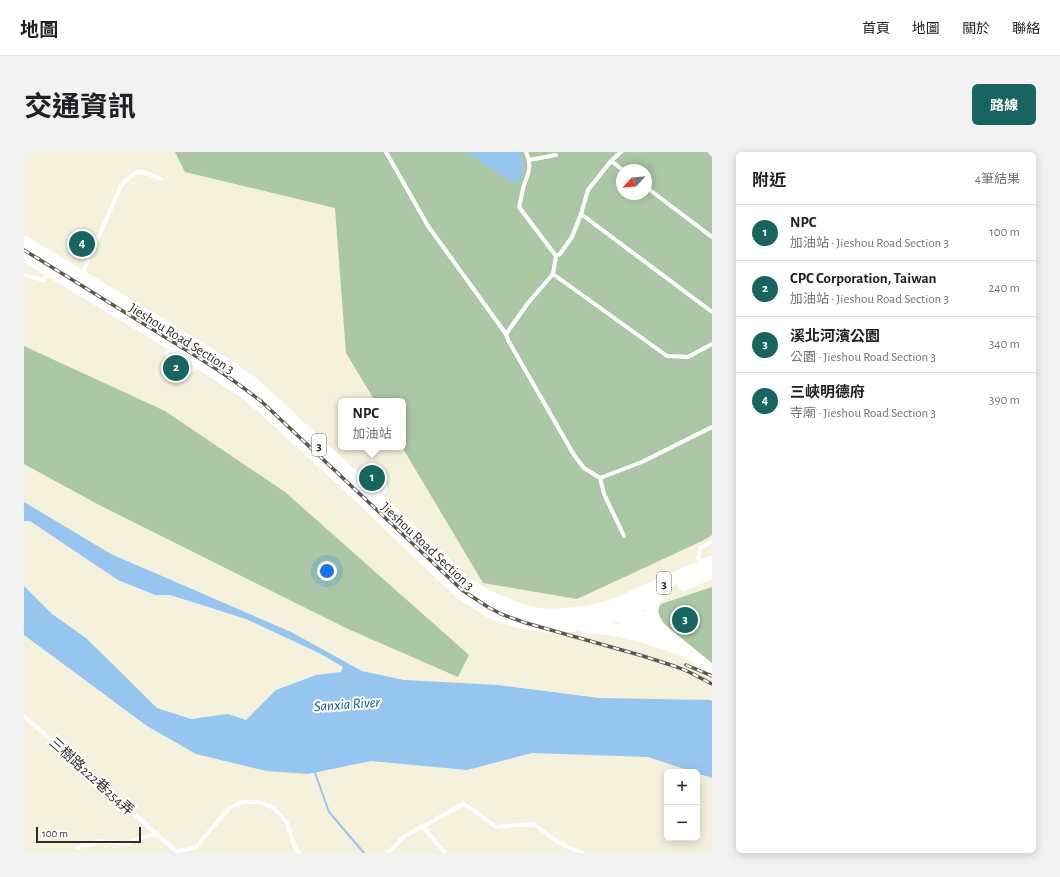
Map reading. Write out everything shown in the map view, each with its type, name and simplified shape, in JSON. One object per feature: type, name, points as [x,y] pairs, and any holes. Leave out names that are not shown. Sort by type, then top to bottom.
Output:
[{"type":"main road","name":"Jieshou Road Section 3","points":[[24,242],[52,265],[171,344],[200,362],[248,387],[353,476],[464,582],[496,601],[520,610],[552,616],[620,609],[654,597],[709,568]]},
{"type":"main road","name":"Jieshou Road Section 3","points":[[24,255],[81,276],[222,362],[460,592],[491,612],[512,620],[533,624],[557,627],[583,624],[603,619],[620,609],[709,568]]},
{"type":"main road","points":[[654,597],[651,612],[663,637]]},
{"type":"main road","points":[[620,609],[634,626],[663,637],[687,651]]},
{"type":"main road","points":[[557,627],[593,627],[641,636],[663,637]]},
{"type":"street","points":[[687,651],[712,671]]},
{"type":"lane","points":[[386,152],[428,226],[506,334],[574,455],[584,468],[600,478],[604,494],[624,536]]},
{"type":"lane","points":[[506,334],[553,274],[556,256],[519,207],[530,170],[526,152]]},
{"type":"lane","points":[[556,256],[560,254],[572,237],[588,190],[611,161],[621,152]]},
{"type":"lane","points":[[529,160],[556,155]]},
{"type":"lane","points":[[611,161],[616,165]]},
{"type":"lane","points":[[81,276],[121,186],[132,174],[140,171],[161,179]]},
{"type":"lane","points":[[652,192],[712,237]]},
{"type":"lane","points":[[581,214],[712,312]]},
{"type":"lane","points":[[24,275],[44,280],[52,265]]},
{"type":"lane","points":[[553,274],[667,356],[688,357],[712,344]]},
{"type":"lane","points":[[170,366],[167,354],[171,344]]},
{"type":"lane","points":[[182,374],[190,372],[200,362]]},
{"type":"lane","points":[[600,478],[642,462],[712,427]]},
{"type":"lane","points":[[353,476],[366,469],[374,470]]},
{"type":"lane","points":[[378,499],[385,490],[385,482]]},
{"type":"lane","points":[[709,568],[698,558],[700,548],[712,541]]},
{"type":"lane","name":"三樹路222巷254弄","points":[[24,716],[177,853]]},
{"type":"lane","points":[[177,853],[196,847],[229,808],[242,802],[258,802],[274,808],[287,823],[296,850],[299,853]]},
{"type":"lane","points":[[388,853],[402,838],[463,804],[496,827],[534,824],[559,843],[582,853]]},
{"type":"lane","points":[[423,826],[445,853]]},
{"type":"lane","points":[[78,847],[100,840],[126,844],[140,838],[157,834]]},
{"type":"green space","points":[[175,152],[712,152],[712,535],[702,541],[577,599],[483,583],[404,450],[406,450],[406,398],[373,398],[346,353],[335,208],[185,172]]},
{"type":"green space","points":[[24,346],[165,411],[285,492],[469,655],[458,677],[348,629],[101,506],[24,464]]},
{"type":"green space","points":[[712,587],[712,663],[662,626],[655,614],[661,604]]},
{"type":"water","points":[[467,152],[519,152],[524,163],[521,179],[513,183]]},
{"type":"water","name":"Sanxia River","points":[[24,502],[111,554],[291,632],[362,671],[404,680],[498,685],[599,698],[710,700],[712,701],[712,778],[700,774],[700,769],[685,769],[648,757],[532,753],[467,770],[371,761],[308,774],[266,771],[196,754],[147,726],[24,635],[24,586],[52,614],[86,638],[157,708],[191,719],[228,714],[246,720],[276,690],[316,675],[341,672],[343,667],[319,653],[246,619],[170,595],[155,595],[118,580],[30,521],[24,521]]},
{"type":"waterway","points":[[314,770],[329,812],[364,853]]},
{"type":"railway","points":[[24,250],[207,363],[262,402],[462,590],[488,607],[501,614],[526,623],[677,667],[712,684]]},
{"type":"railway","points":[[686,665],[712,676]]},
{"type":"place","name":"三峽明德府","points":[[82,244]]},
{"type":"place","name":"CPC Corporation, Taiwan","points":[[176,368]]},
{"type":"place","name":"NPC","points":[[372,478]]},
{"type":"place","name":"溪北河濱公園","points":[[685,620]]}]
